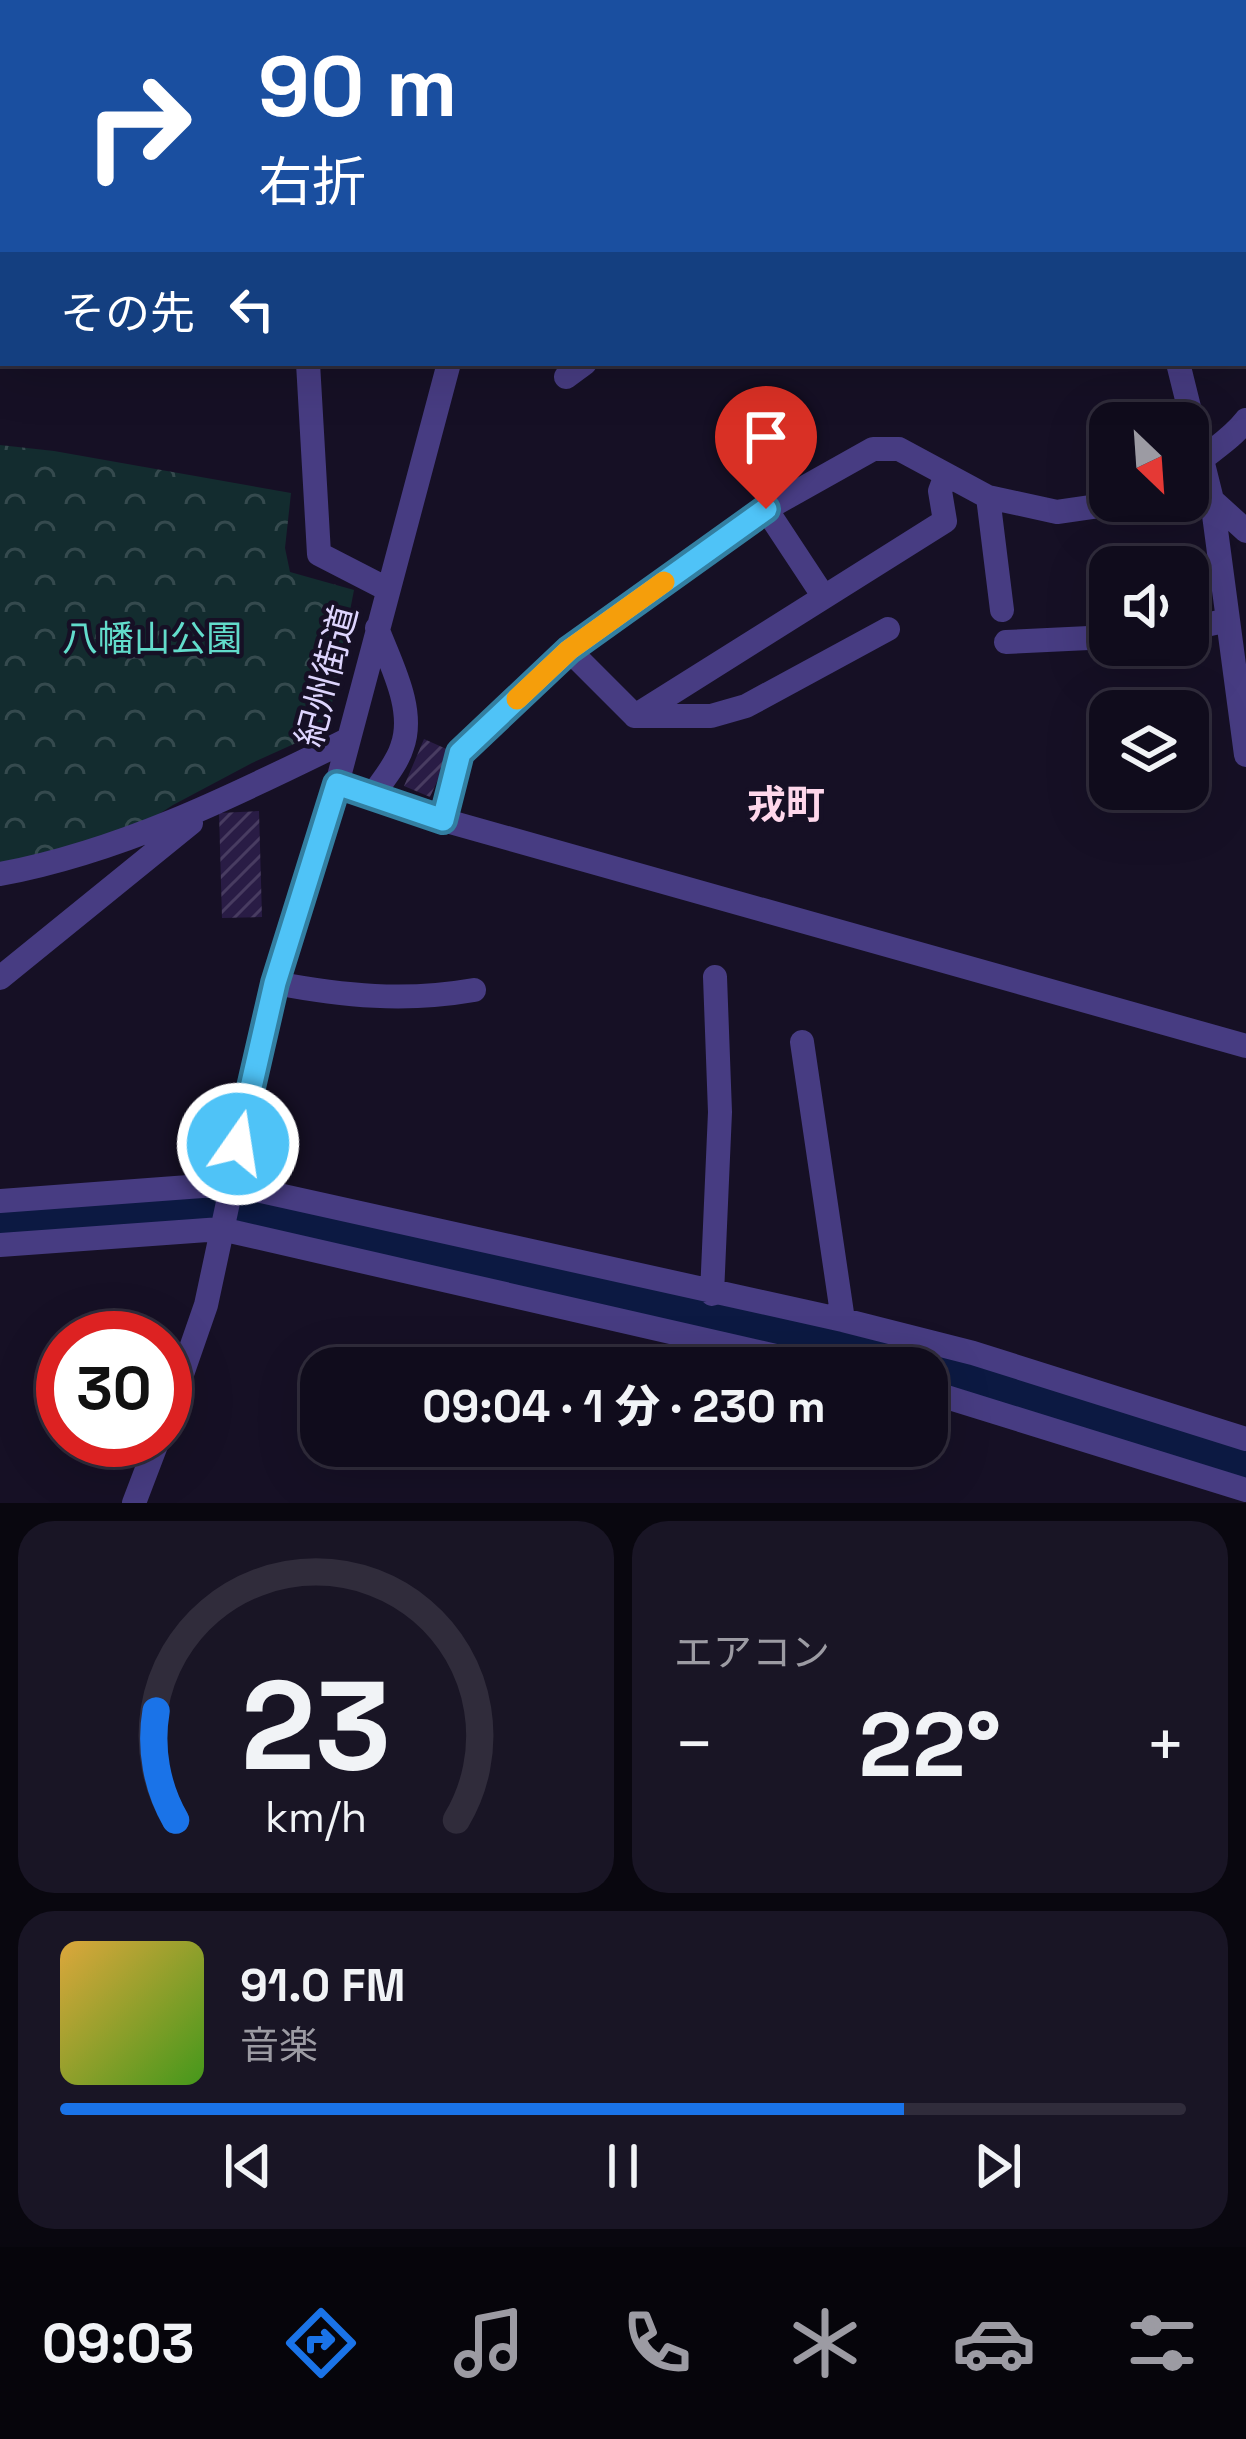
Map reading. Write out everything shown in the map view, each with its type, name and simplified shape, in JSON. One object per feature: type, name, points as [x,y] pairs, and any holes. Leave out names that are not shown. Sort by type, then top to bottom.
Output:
[{"type":"street","points":[[308,366],[319,554],[387,589]]},
{"type":"street","name":"紀州街道","points":[[192,1345],[206,1304],[275,983],[337,784],[448,366]]},
{"type":"street","points":[[1179,366],[1185,402]]},
{"type":"street","points":[[1209,455],[1229,442],[1246,420]]},
{"type":"street","points":[[443,820],[460,753],[569,650],[766,509],[873,448],[899,449],[988,497],[1057,512],[1089,507]]},
{"type":"street","points":[[635,716],[945,521],[940,490],[946,475]]},
{"type":"street","points":[[1209,493],[1246,755]]},
{"type":"street","points":[[988,497],[1002,610]]},
{"type":"street","points":[[1212,500],[1246,531]]},
{"type":"street","points":[[766,509],[824,597]]},
{"type":"street","points":[[1209,624],[1228,620]]},
{"type":"street","points":[[372,796],[402,750],[407,727],[399,686],[377,628]]},
{"type":"street","points":[[569,650],[635,716],[711,716],[746,706],[888,629]]},
{"type":"street","points":[[1006,642],[1089,638]]},
{"type":"street","points":[[0,874],[112,844],[212,806],[346,740]]},
{"type":"street","points":[[337,784],[443,820],[1246,1046]]},
{"type":"street","points":[[0,978],[212,806]]},
{"type":"street","points":[[712,1294],[720,1112],[716,976]]},
{"type":"street","points":[[275,983],[394,999],[474,990]]},
{"type":"street","points":[[802,1042],[843,1320]]},
{"type":"street","points":[[0,1201],[228,1191],[843,1320],[974,1354],[1246,1438]]},
{"type":"street","points":[[0,1245],[222,1226],[738,1347]]},
{"type":"street","points":[[948,1398],[1246,1490]]},
{"type":"street","points":[[134,1503],[148,1467]]},
{"type":"green space","name":"八幡山公園","points":[[0,445],[291,493],[285,548],[290,572],[354,590],[327,729],[173,805],[109,846],[0,863]]},
{"type":"building","points":[[424,739],[451,751],[430,797],[404,786]]},
{"type":"building","points":[[259,811],[262,917],[222,918],[219,813]]},
{"type":"waterway","points":[[0,1220],[199,1204],[244,1208],[830,1347]]},
{"type":"waterway","points":[[948,1376],[1246,1458]]},
{"type":"slow traffic","points":[[517,699],[569,650],[664,582]]},
{"type":"district","name":"戎町","points":[[786,804]]},
{"type":"route","points":[[238,1144],[275,983],[337,784],[443,820],[460,753],[569,650],[766,509]]}]
